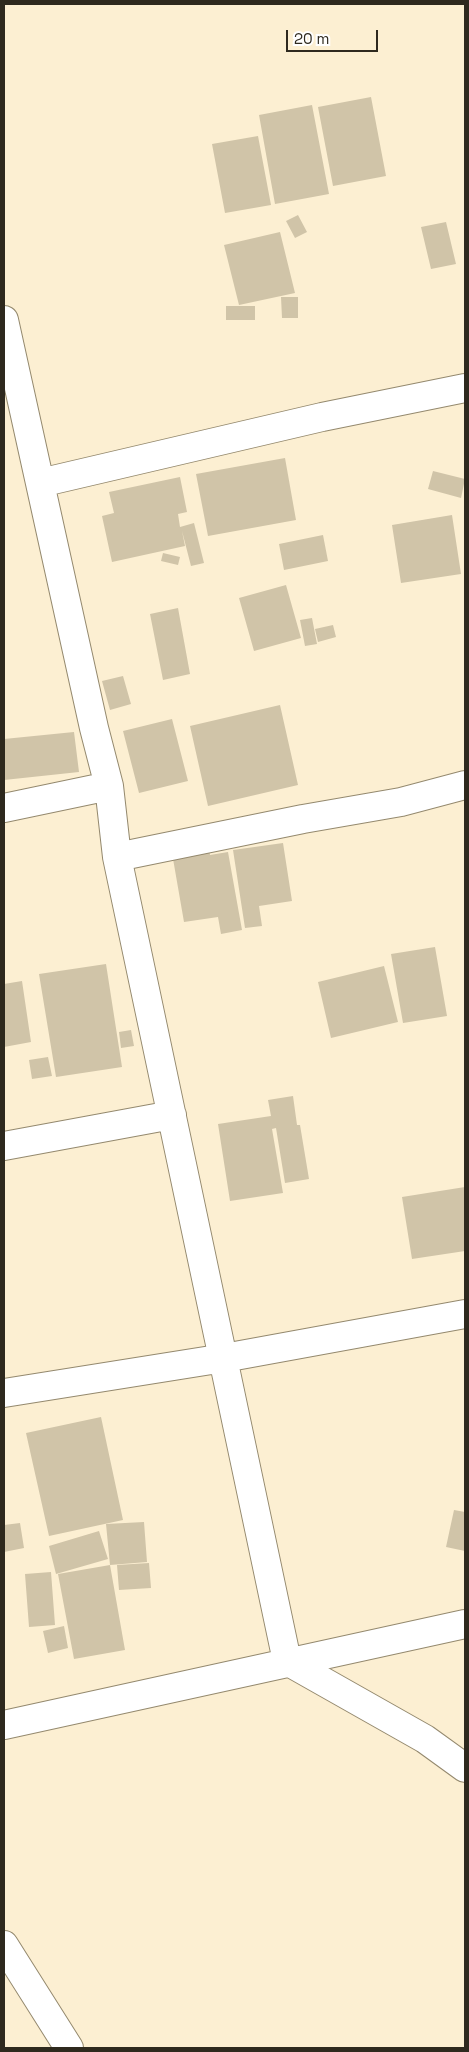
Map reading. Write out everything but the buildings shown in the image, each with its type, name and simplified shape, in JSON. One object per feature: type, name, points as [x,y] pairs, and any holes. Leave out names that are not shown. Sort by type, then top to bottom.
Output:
[{"type":"street","points":[[4,320],[109,786],[117,857],[287,1662],[425,1739],[465,1768]]},
{"type":"street","points":[[40,483],[322,417],[465,388]]},
{"type":"street","points":[[117,857],[303,819],[401,802],[465,785]]},
{"type":"street","points":[[4,808],[109,786]]},
{"type":"street","points":[[4,1146],[172,1115]]},
{"type":"street","points":[[4,1393],[224,1358],[465,1314]]},
{"type":"street","points":[[4,1725],[465,1624]]},
{"type":"street","points":[[4,1946],[69,2048]]}]
